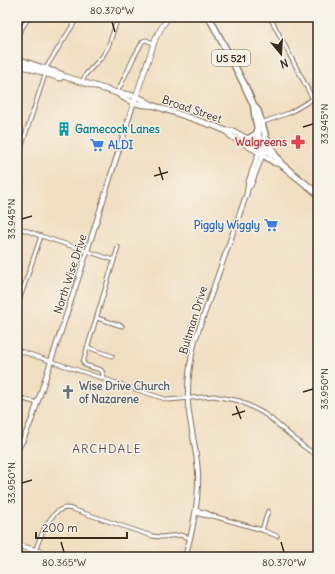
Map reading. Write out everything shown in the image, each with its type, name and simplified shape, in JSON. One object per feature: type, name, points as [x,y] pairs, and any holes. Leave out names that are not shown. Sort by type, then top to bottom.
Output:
[{"type":"highway","name":"Bultman Drive","points":[[209,17],[254,106],[254,113],[265,134],[262,150]]},
{"type":"highway","name":"Bultman Drive","points":[[259,125],[262,150]]},
{"type":"highway","points":[[248,139],[255,135],[259,125]]},
{"type":"highway","name":"US 521","points":[[265,134],[276,157]]},
{"type":"highway","name":"Broad Street","points":[[262,150],[276,157],[281,164],[318,194]]},
{"type":"highway","name":"Broad Street","points":[[262,150],[274,162],[281,164]]},
{"type":"highway","points":[[17,555],[24,557]]},
{"type":"main road","points":[[135,100],[153,43],[159,30],[169,17]]},
{"type":"main road","name":"Broad Street","points":[[17,59],[60,78],[63,76],[117,93],[123,98],[147,101],[152,105],[226,131],[233,131],[248,139],[262,150]]},
{"type":"main road","name":"Broad Street","points":[[17,64],[46,71]]},
{"type":"main road","name":"Broad Street","points":[[226,131],[231,136],[262,150]]},
{"type":"main road","points":[[17,545],[58,557]]},
{"type":"street","points":[[17,36],[29,17]]},
{"type":"street","points":[[17,160],[47,65],[78,17]]},
{"type":"street","points":[[270,17],[318,109]]},
{"type":"street","points":[[82,82],[86,74],[102,57],[108,47],[118,18]]},
{"type":"street","points":[[117,93],[143,41],[146,40],[153,43]]},
{"type":"street","points":[[259,125],[289,113],[318,96]]},
{"type":"street","name":"North Wise Drive","points":[[17,450],[32,419],[135,100]]},
{"type":"street","name":"Bultman Drive","points":[[184,557],[196,511],[198,487],[197,465],[188,399],[190,364],[195,340],[248,188],[251,185],[262,150]]},
{"type":"street","points":[[17,226],[41,236],[114,260]]},
{"type":"street","points":[[17,307],[41,236]]},
{"type":"street","points":[[102,378],[102,370],[84,364],[83,360],[118,247]]},
{"type":"street","points":[[97,318],[122,326]]},
{"type":"street","points":[[87,348],[112,356]]},
{"type":"street","points":[[17,350],[168,400],[214,396],[246,403],[270,418],[306,449],[318,454]]},
{"type":"street","points":[[17,397],[37,403]]},
{"type":"street","points":[[35,551],[40,536],[52,516],[57,511],[66,508],[152,536],[161,537],[180,535],[190,538]]},
{"type":"street","points":[[196,511],[208,513],[213,516],[262,530],[277,536]]},
{"type":"street","points":[[262,530],[268,511]]},
{"type":"place","name":"Gamecock Lanes","points":[[64,129]]},
{"type":"place","name":"Walgreens","points":[[298,142]]},
{"type":"place","name":"ALDI","points":[[97,145]]},
{"type":"place","name":"Piggly Wiggly","points":[[271,225]]},
{"type":"place","name":"Wise Drive Church of Nazarene","points":[[68,392]]},
{"type":"district","name":"ARCHDALE","points":[[107,449]]}]
